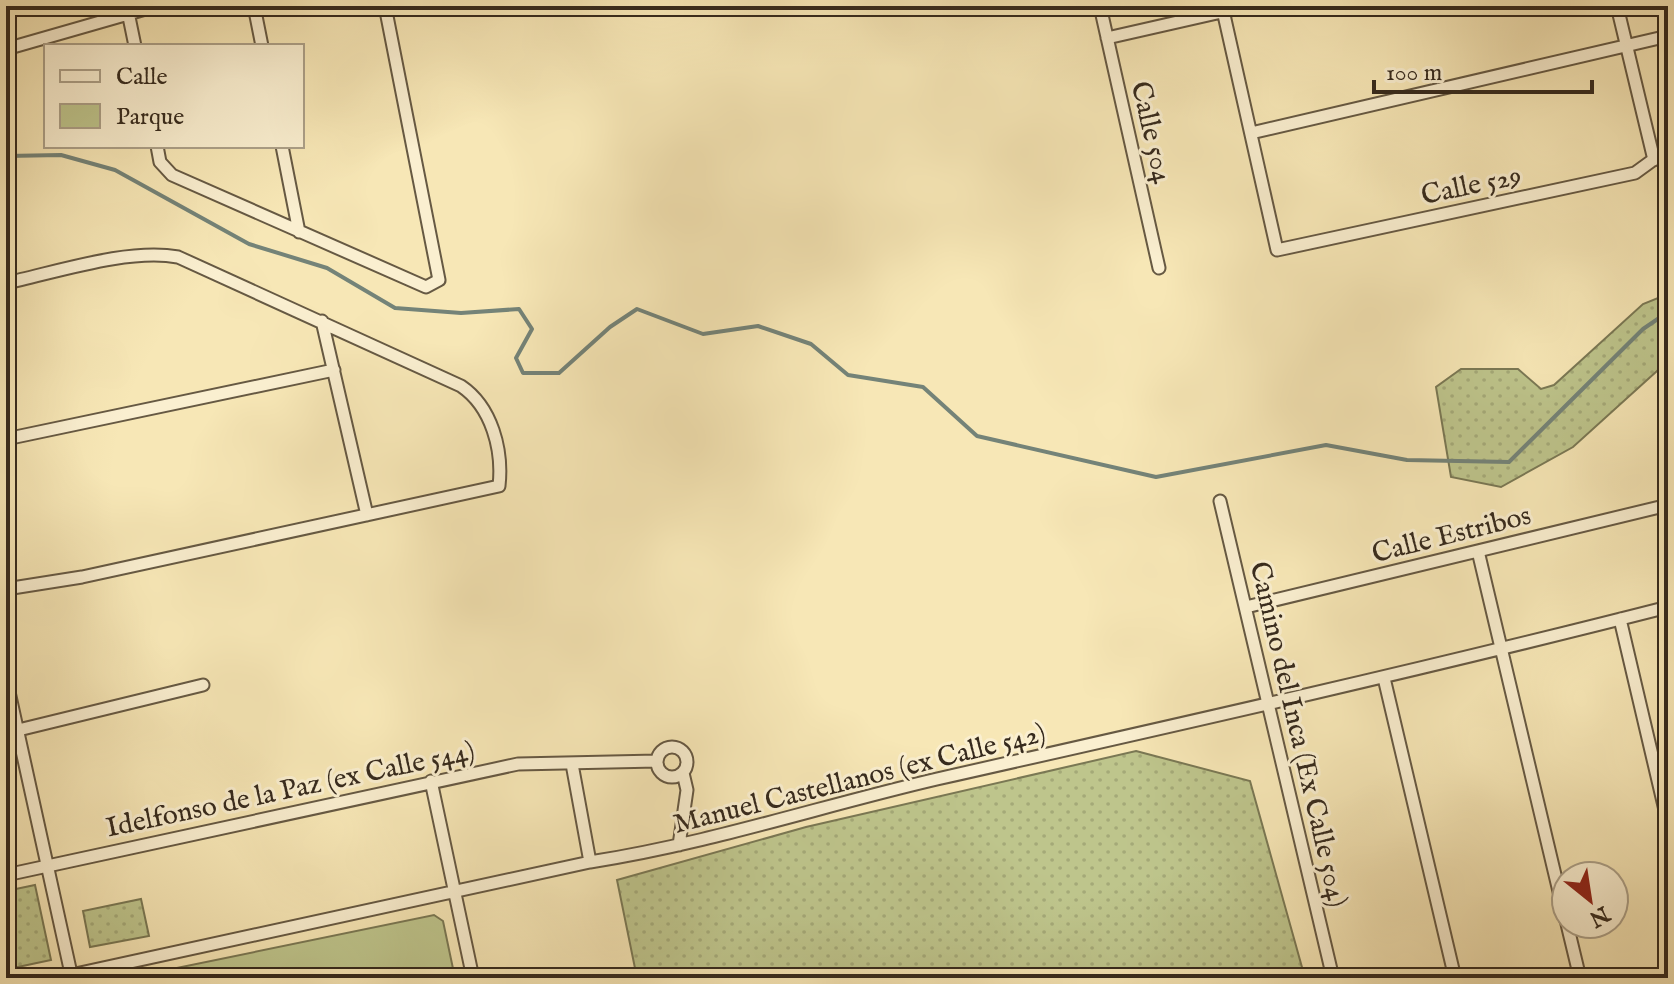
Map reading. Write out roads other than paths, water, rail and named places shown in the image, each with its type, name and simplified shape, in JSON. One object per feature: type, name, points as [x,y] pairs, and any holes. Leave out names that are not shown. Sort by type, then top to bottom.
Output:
[{"type":"street","points":[[6,49],[129,17],[156,6]]},
{"type":"street","points":[[254,6],[262,44]]},
{"type":"street","points":[[157,148],[160,162],[172,175],[426,287],[439,280],[385,6]]},
{"type":"street","name":"Calle 504","points":[[1100,6],[1159,268]]},
{"type":"street","points":[[1107,38],[1223,9],[1248,6]]},
{"type":"street","points":[[1617,6],[1654,160]]},
{"type":"street","points":[[1223,9],[1251,133],[1668,36]]},
{"type":"street","points":[[129,17],[135,44]]},
{"type":"street","name":"Calle 529","points":[[1251,133],[1277,250],[1635,173],[1668,149]]},
{"type":"street","points":[[282,148],[299,232]]},
{"type":"street","points":[[6,283],[160,253],[178,257],[461,386],[479,398],[488,413],[501,470],[499,486],[82,577],[6,589]]},
{"type":"street","points":[[322,321],[367,515]]},
{"type":"street","points":[[6,439],[334,370]]},
{"type":"street","name":"Camino del Inca (Ex Calle 504)","points":[[1220,501],[1333,978]]},
{"type":"street","name":"Calle Estribos","points":[[1246,607],[1668,505]]},
{"type":"street","points":[[1478,551],[1551,860]]},
{"type":"street","name":"Manuel Castellanos (ex Calle 542)","points":[[57,978],[679,845],[936,780],[1267,707],[1668,607]]},
{"type":"street","points":[[1620,619],[1668,823]]},
{"type":"street","points":[[6,678],[12,732],[48,865],[71,976]]},
{"type":"street","points":[[1384,678],[1455,978]]},
{"type":"street","points":[[12,732],[203,685]]},
{"type":"street","points":[[679,845],[687,790],[683,773],[688,760],[679,748],[665,749],[657,761],[663,774],[673,777],[683,773]]},
{"type":"street","name":"Idelfonso de la Paz (ex Calle 544)","points":[[6,875],[518,764],[657,761]]},
{"type":"street","points":[[572,764],[590,862]]},
{"type":"street","points":[[431,781],[473,978]]},
{"type":"street","points":[[1570,940],[1580,978]]},
{"type":"street","points":[[1645,978],[1668,973]]},
{"type":"waterway","points":[[6,156],[61,155],[115,170],[249,244],[327,268],[395,308],[461,313],[519,309],[532,329],[516,358],[523,373],[559,373],[610,327],[637,309],[703,334],[758,326],[811,344],[848,375],[923,387],[977,436],[1156,477],[1326,445],[1407,460],[1509,462],[1643,329],[1668,312]]}]
